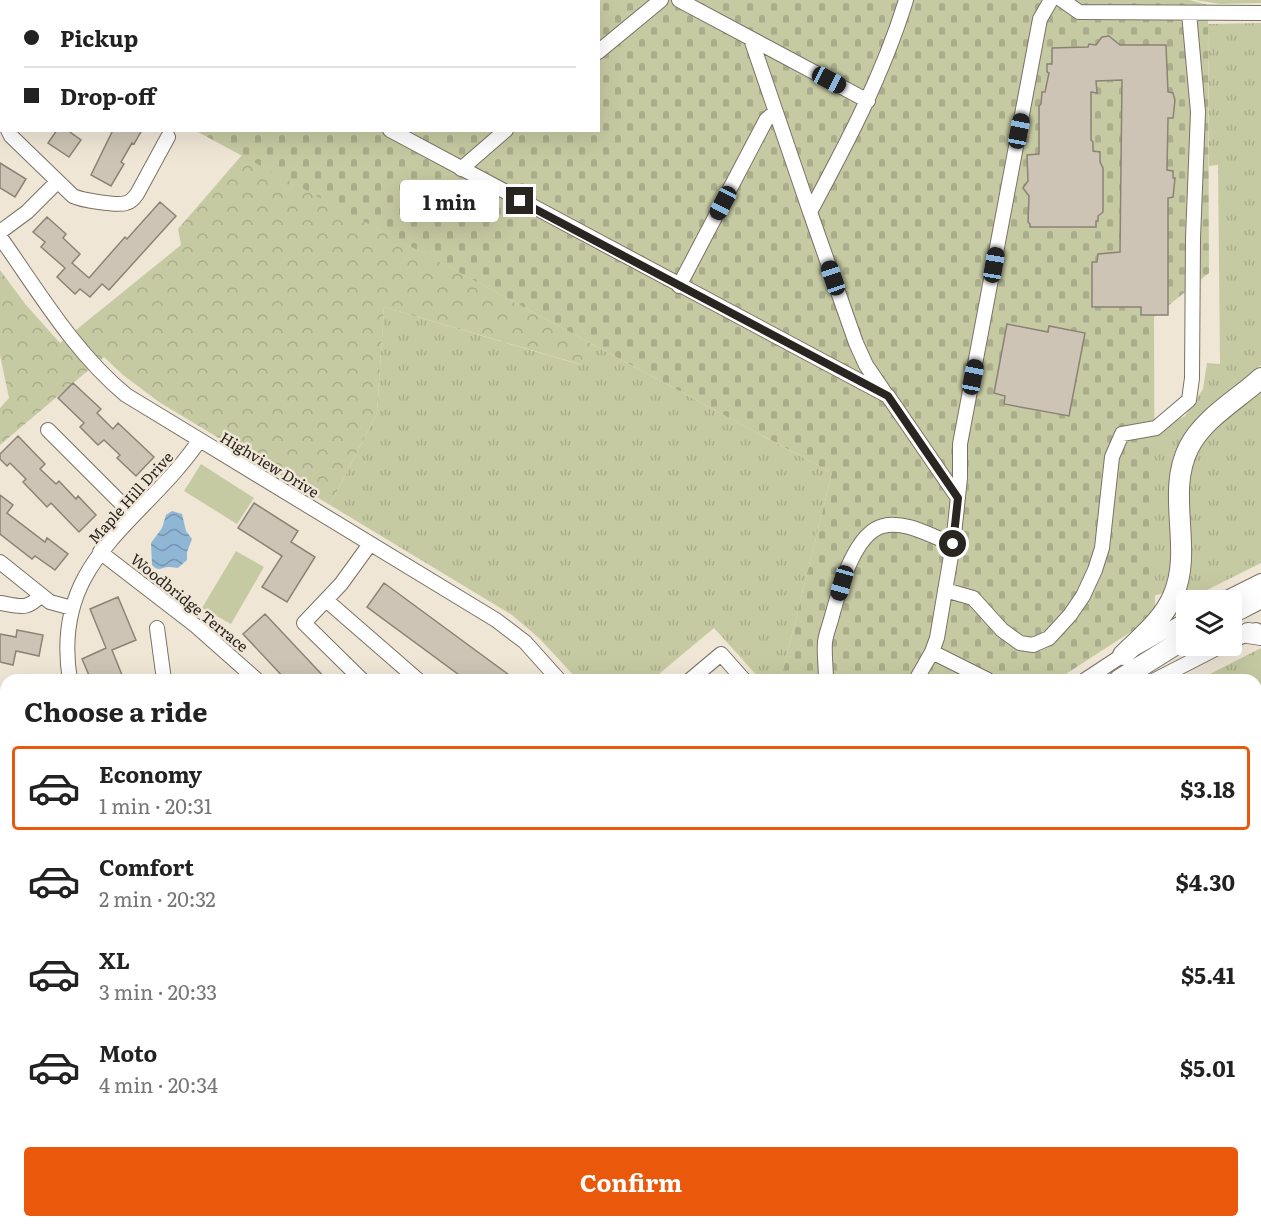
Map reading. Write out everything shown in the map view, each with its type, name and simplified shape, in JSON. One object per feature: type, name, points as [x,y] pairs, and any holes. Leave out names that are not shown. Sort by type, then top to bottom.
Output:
[{"type":"highway","points":[[1123,655],[1162,616],[1176,589],[1180,557],[1179,482],[1182,465],[1190,446],[1209,422],[1261,378]]},
{"type":"highway","points":[[1242,608],[1261,598]]},
{"type":"highway","points":[[1129,674],[1176,644]]},
{"type":"street","points":[[600,50],[661,0]]},
{"type":"street","points":[[679,0],[868,101]]},
{"type":"street","points":[[810,212],[868,101],[885,62],[906,0]]},
{"type":"street","points":[[919,674],[937,638],[953,544],[962,433],[1040,19],[1051,0]]},
{"type":"street","points":[[1062,0],[1079,12],[1261,13]]},
{"type":"street","points":[[945,590],[973,598],[1009,636],[1020,643],[1033,645],[1049,638],[1070,615],[1083,596],[1095,570],[1102,548],[1112,457],[1122,434],[1156,428],[1189,400],[1192,378],[1192,238],[1198,112],[1189,12]]},
{"type":"street","points":[[752,39],[856,344],[866,365],[958,498]]},
{"type":"street","points":[[679,286],[766,120],[775,112]]},
{"type":"street","points":[[9,132],[57,182],[76,198],[126,203],[137,194],[168,137]]},
{"type":"street","points":[[394,132],[888,396]]},
{"type":"street","points":[[461,169],[504,132]]},
{"type":"street","points":[[0,232],[27,212],[57,182]]},
{"type":"street","name":"Highview Drive","points":[[0,237],[68,333],[97,368],[135,401],[504,625],[531,648],[554,674]]},
{"type":"street","points":[[48,430],[133,515]]},
{"type":"street","name":"Maple Hill Drive","points":[[70,674],[68,640],[72,608],[81,584],[100,552],[179,468],[199,441]]},
{"type":"street","points":[[826,674],[825,640],[851,559],[865,538],[882,526],[908,525],[928,536],[953,544]]},
{"type":"street","points":[[356,674],[303,623],[346,577],[369,544]]},
{"type":"street","name":"Woodbridge Terrace","points":[[100,552],[196,626],[250,674]]},
{"type":"street","points":[[0,562],[54,604],[72,608]]},
{"type":"street","points":[[1242,590],[1261,581]]},
{"type":"street","points":[[0,603],[27,607],[41,595]]},
{"type":"street","points":[[326,600],[411,674]]},
{"type":"street","points":[[1093,674],[1176,626]]},
{"type":"street","points":[[157,628],[163,674]]},
{"type":"street","points":[[932,652],[976,674]]},
{"type":"street","points":[[697,674],[721,654],[739,674]]},
{"type":"street","points":[[1167,674],[1202,656]]},
{"type":"green space","points":[[600,0],[1190,0],[1208,5],[1209,273],[1154,317],[1155,609],[1140,626],[1066,674],[782,674],[832,473],[198,132],[600,132]]},
{"type":"green space","points":[[1195,0],[1261,0],[1261,3],[1220,4]]},
{"type":"green space","points":[[1261,23],[1261,365],[1192,432],[1174,518],[1169,591],[1154,596],[1154,431],[1185,416],[1203,389],[1207,363],[1220,364],[1218,165],[1209,166],[1208,24]]},
{"type":"green space","points":[[242,155],[592,344],[579,364],[384,307],[377,413],[330,505],[159,402],[123,375],[104,357],[0,445],[0,408],[9,398],[0,355],[0,270],[26,305],[60,343],[181,245],[178,229]]},
{"type":"green space","points":[[384,307],[578,364],[592,344],[832,473],[782,674],[755,674],[714,628],[659,674],[572,674],[540,639],[512,615],[330,505],[377,413]]},
{"type":"green space","points":[[1261,386],[1261,563],[1207,590],[1178,590],[1187,469],[1200,441]]},
{"type":"green space","points":[[201,464],[254,498],[237,524],[184,491]]},
{"type":"green space","points":[[236,551],[264,567],[231,624],[202,608]]},
{"type":"green space","points":[[1261,648],[1261,674],[1210,674]]},
{"type":"water","points":[[172,511],[182,514],[186,531],[192,539],[187,552],[187,560],[178,568],[157,569],[152,565],[151,543],[162,528],[166,515]]},
{"type":"building","points":[[1109,36],[1120,45],[1166,45],[1168,92],[1173,93],[1175,100],[1173,118],[1168,118],[1167,170],[1173,171],[1173,178],[1175,178],[1173,197],[1168,198],[1168,315],[1141,315],[1141,307],[1092,307],[1092,262],[1097,262],[1098,254],[1120,252],[1122,80],[1096,81],[1097,93],[1091,92],[1091,140],[1093,151],[1100,152],[1100,162],[1103,168],[1103,212],[1098,216],[1096,227],[1030,227],[1028,222],[1029,196],[1023,188],[1028,181],[1027,155],[1039,154],[1039,106],[1049,73],[1047,64],[1052,64],[1052,48],[1088,47],[1089,44],[1096,45],[1102,37]]},
{"type":"building","points":[[56,132],[70,132],[81,140],[69,157],[48,143]]},
{"type":"building","points":[[112,132],[141,132],[121,162],[124,164],[111,186],[91,175]]},
{"type":"building","points":[[0,163],[26,179],[15,197],[0,188]]},
{"type":"building","points":[[160,202],[176,216],[109,290],[102,284],[90,297],[80,289],[75,294],[57,277],[65,268],[41,247],[45,242],[33,232],[47,217],[66,234],[63,238],[80,254],[72,263],[89,278]]},
{"type":"building","points":[[1007,324],[1048,332],[1049,326],[1085,333],[1069,416],[1004,404],[1005,396],[994,393]]},
{"type":"building","points":[[73,383],[101,409],[97,413],[113,429],[118,423],[154,457],[136,476],[117,458],[120,455],[104,440],[98,445],[80,427],[84,423],[58,398]]},
{"type":"building","points":[[18,436],[45,464],[40,469],[56,484],[59,481],[76,499],[78,496],[96,515],[79,532],[51,503],[47,507],[23,482],[26,479],[10,463],[7,466],[0,459],[0,454]]},
{"type":"building","points":[[0,495],[13,505],[7,513],[45,542],[47,538],[68,554],[55,570],[35,556],[32,559],[0,534]]},
{"type":"building","points":[[254,503],[298,531],[291,542],[315,557],[287,602],[262,587],[282,556],[238,528]]},
{"type":"building","points":[[384,583],[508,674],[458,674],[367,607]]},
{"type":"building","points":[[118,597],[136,640],[112,650],[122,674],[88,674],[82,659],[106,648],[90,609]]},
{"type":"building","points":[[265,614],[321,674],[280,674],[243,634]]},
{"type":"building","points":[[17,630],[43,635],[39,656],[16,651],[13,665],[0,662],[0,634],[16,637]]},
{"type":"route","points":[[520,201],[888,396],[958,498],[953,544]]}]
